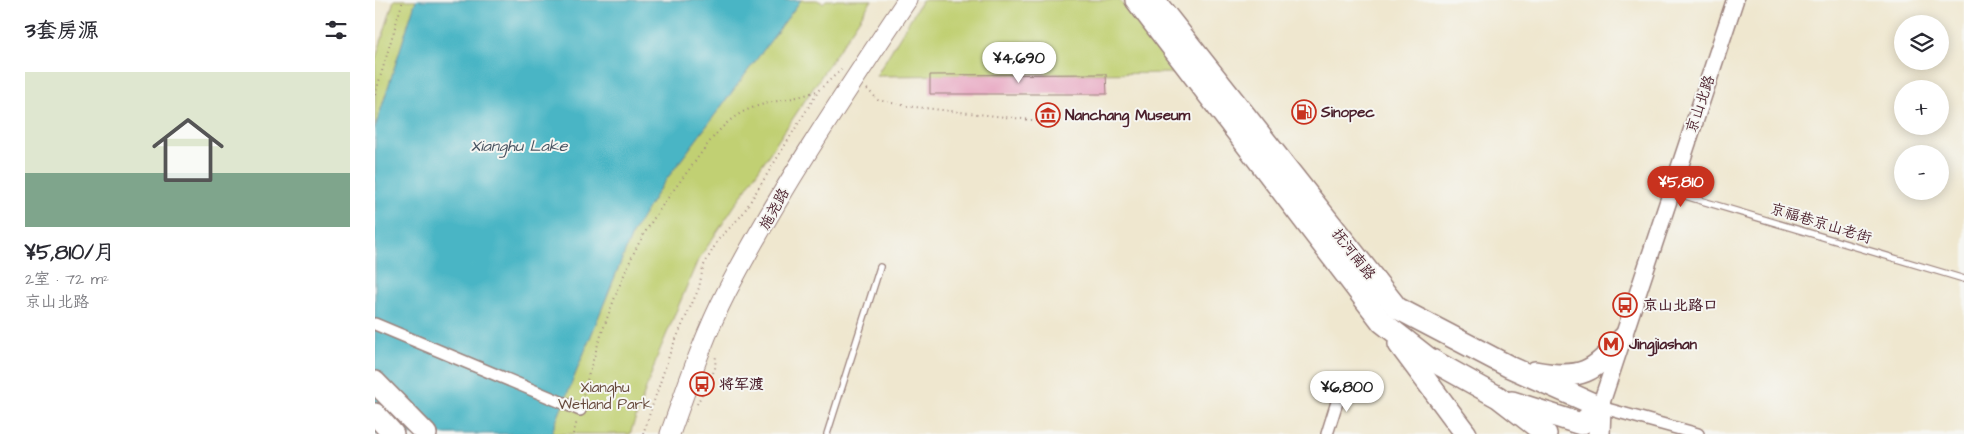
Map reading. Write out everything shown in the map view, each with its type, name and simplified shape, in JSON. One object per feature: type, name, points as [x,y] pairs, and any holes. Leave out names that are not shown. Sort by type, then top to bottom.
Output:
[{"type":"highway","name":"抚河南路","points":[[1135,0],[1382,322],[1428,358],[1498,397],[1546,434]]},
{"type":"highway","name":"抚河南路","points":[[1154,0],[1397,308],[1510,367],[1600,407]]},
{"type":"highway","points":[[1382,322],[1465,434]]},
{"type":"highway","points":[[1510,367],[1558,376],[1582,372],[1601,364],[1623,338]]},
{"type":"highway","points":[[375,382],[426,434]]},
{"type":"highway","points":[[1498,397],[1581,424],[1600,407]]},
{"type":"highway","points":[[1591,434],[1600,407]]},
{"type":"highway","points":[[1599,434],[1600,407]]},
{"type":"highway","points":[[375,414],[393,434]]},
{"type":"main road","name":"施尧路","points":[[659,434],[677,381],[715,292],[790,160],[891,0]]},
{"type":"main road","name":"施尧路","points":[[670,434],[685,390],[726,294],[800,163],[907,0]]},
{"type":"street","name":"京山北路","points":[[1600,407],[1735,0]]},
{"type":"street","points":[[375,324],[579,410]]},
{"type":"street","points":[[1327,434],[1343,383]]},
{"type":"street","points":[[1600,407],[1673,431],[1698,434]]},
{"type":"lane","name":"京福巷京山老街","points":[[1670,192],[1964,279]]},
{"type":"lane","points":[[827,434],[880,267]]},
{"type":"path","points":[[375,95],[403,0]]},
{"type":"path","points":[[643,434],[671,350],[699,288],[703,267],[718,240],[742,215],[819,90],[858,55]]},
{"type":"path","points":[[866,88],[878,100],[906,106],[1041,121]]},
{"type":"path","points":[[573,434],[591,364],[632,258],[662,205],[709,142],[736,116],[768,102],[801,98],[819,90]]},
{"type":"path","points":[[696,405],[701,400],[715,369],[717,352]]},
{"type":"green space","points":[[394,0],[416,0],[375,128],[375,61]]},
{"type":"green space","name":"Xianghu Wetland Park","points":[[801,0],[817,0],[823,3],[826,0],[872,0],[697,262],[659,352],[630,434],[551,434],[633,232],[660,188]]},
{"type":"green space","points":[[922,0],[1119,0],[1181,73],[876,76]]},
{"type":"water","name":"Xianghu Lake","points":[[416,0],[801,0],[660,188],[633,232],[551,434],[375,434],[375,128]]},
{"type":"building","points":[[1106,74],[1107,94],[930,94],[930,75]]},
{"type":"place","name":"Sinopec","points":[[1304,112]]},
{"type":"place","name":"Nanchang Museum","points":[[1048,115]]},
{"type":"place","name":"京山北路口","points":[[1625,305]]},
{"type":"place","name":"Jingjiashan","points":[[1611,344]]},
{"type":"place","name":"将军渡","points":[[702,384]]}]
